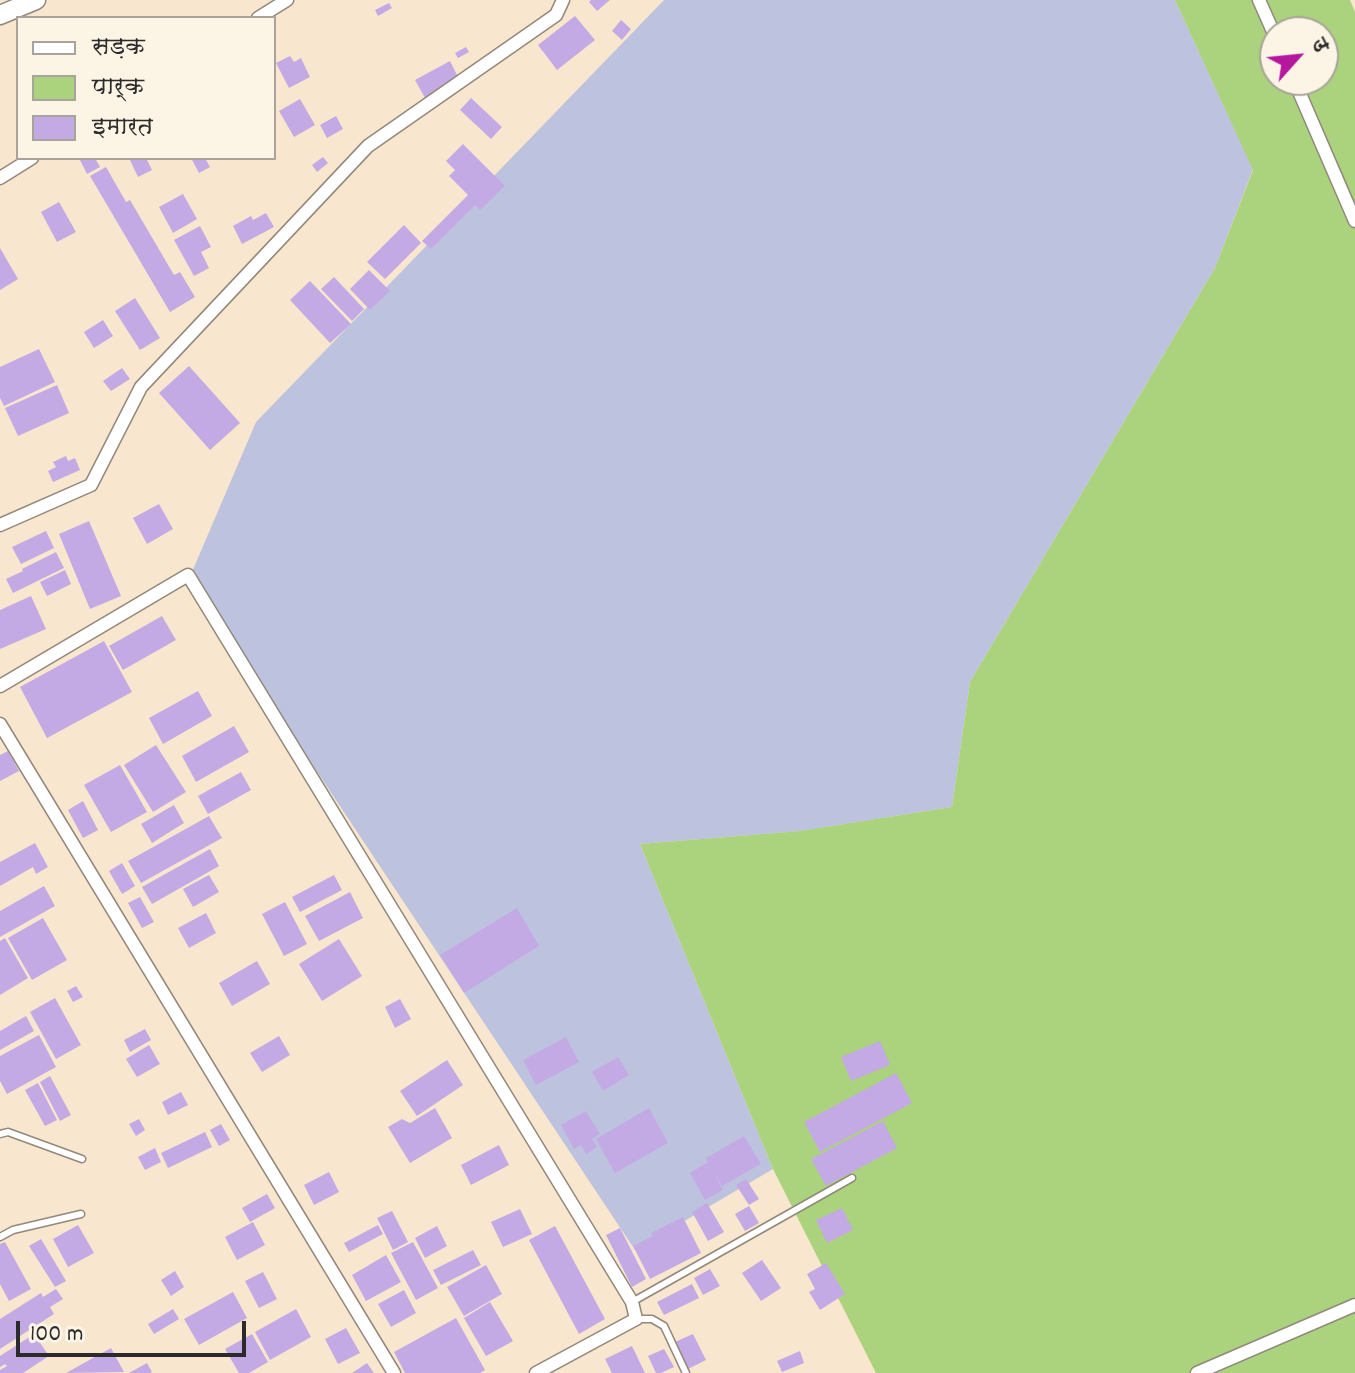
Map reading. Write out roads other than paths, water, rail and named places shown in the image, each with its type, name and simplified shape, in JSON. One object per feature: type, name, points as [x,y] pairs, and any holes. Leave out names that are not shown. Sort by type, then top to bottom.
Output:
[{"type":"street","points":[[0,15],[36,0]]},
{"type":"street","points":[[261,16],[287,0]]},
{"type":"street","points":[[0,525],[91,485],[141,387],[368,146],[556,15],[563,0]]},
{"type":"street","points":[[1301,96],[1355,221]]},
{"type":"street","points":[[0,178],[29,160]]},
{"type":"street","points":[[0,686],[188,575],[632,1302],[636,1319],[536,1373]]},
{"type":"street","points":[[0,724],[394,1373]]},
{"type":"street","points":[[1197,1373],[1355,1305]]},
{"type":"lane","points":[[0,1134],[8,1132],[82,1159]]},
{"type":"lane","points":[[632,1302],[852,1178]]},
{"type":"lane","points":[[0,1237],[13,1230],[81,1214]]},
{"type":"lane","points":[[636,1319],[652,1319],[664,1326],[686,1373]]}]
